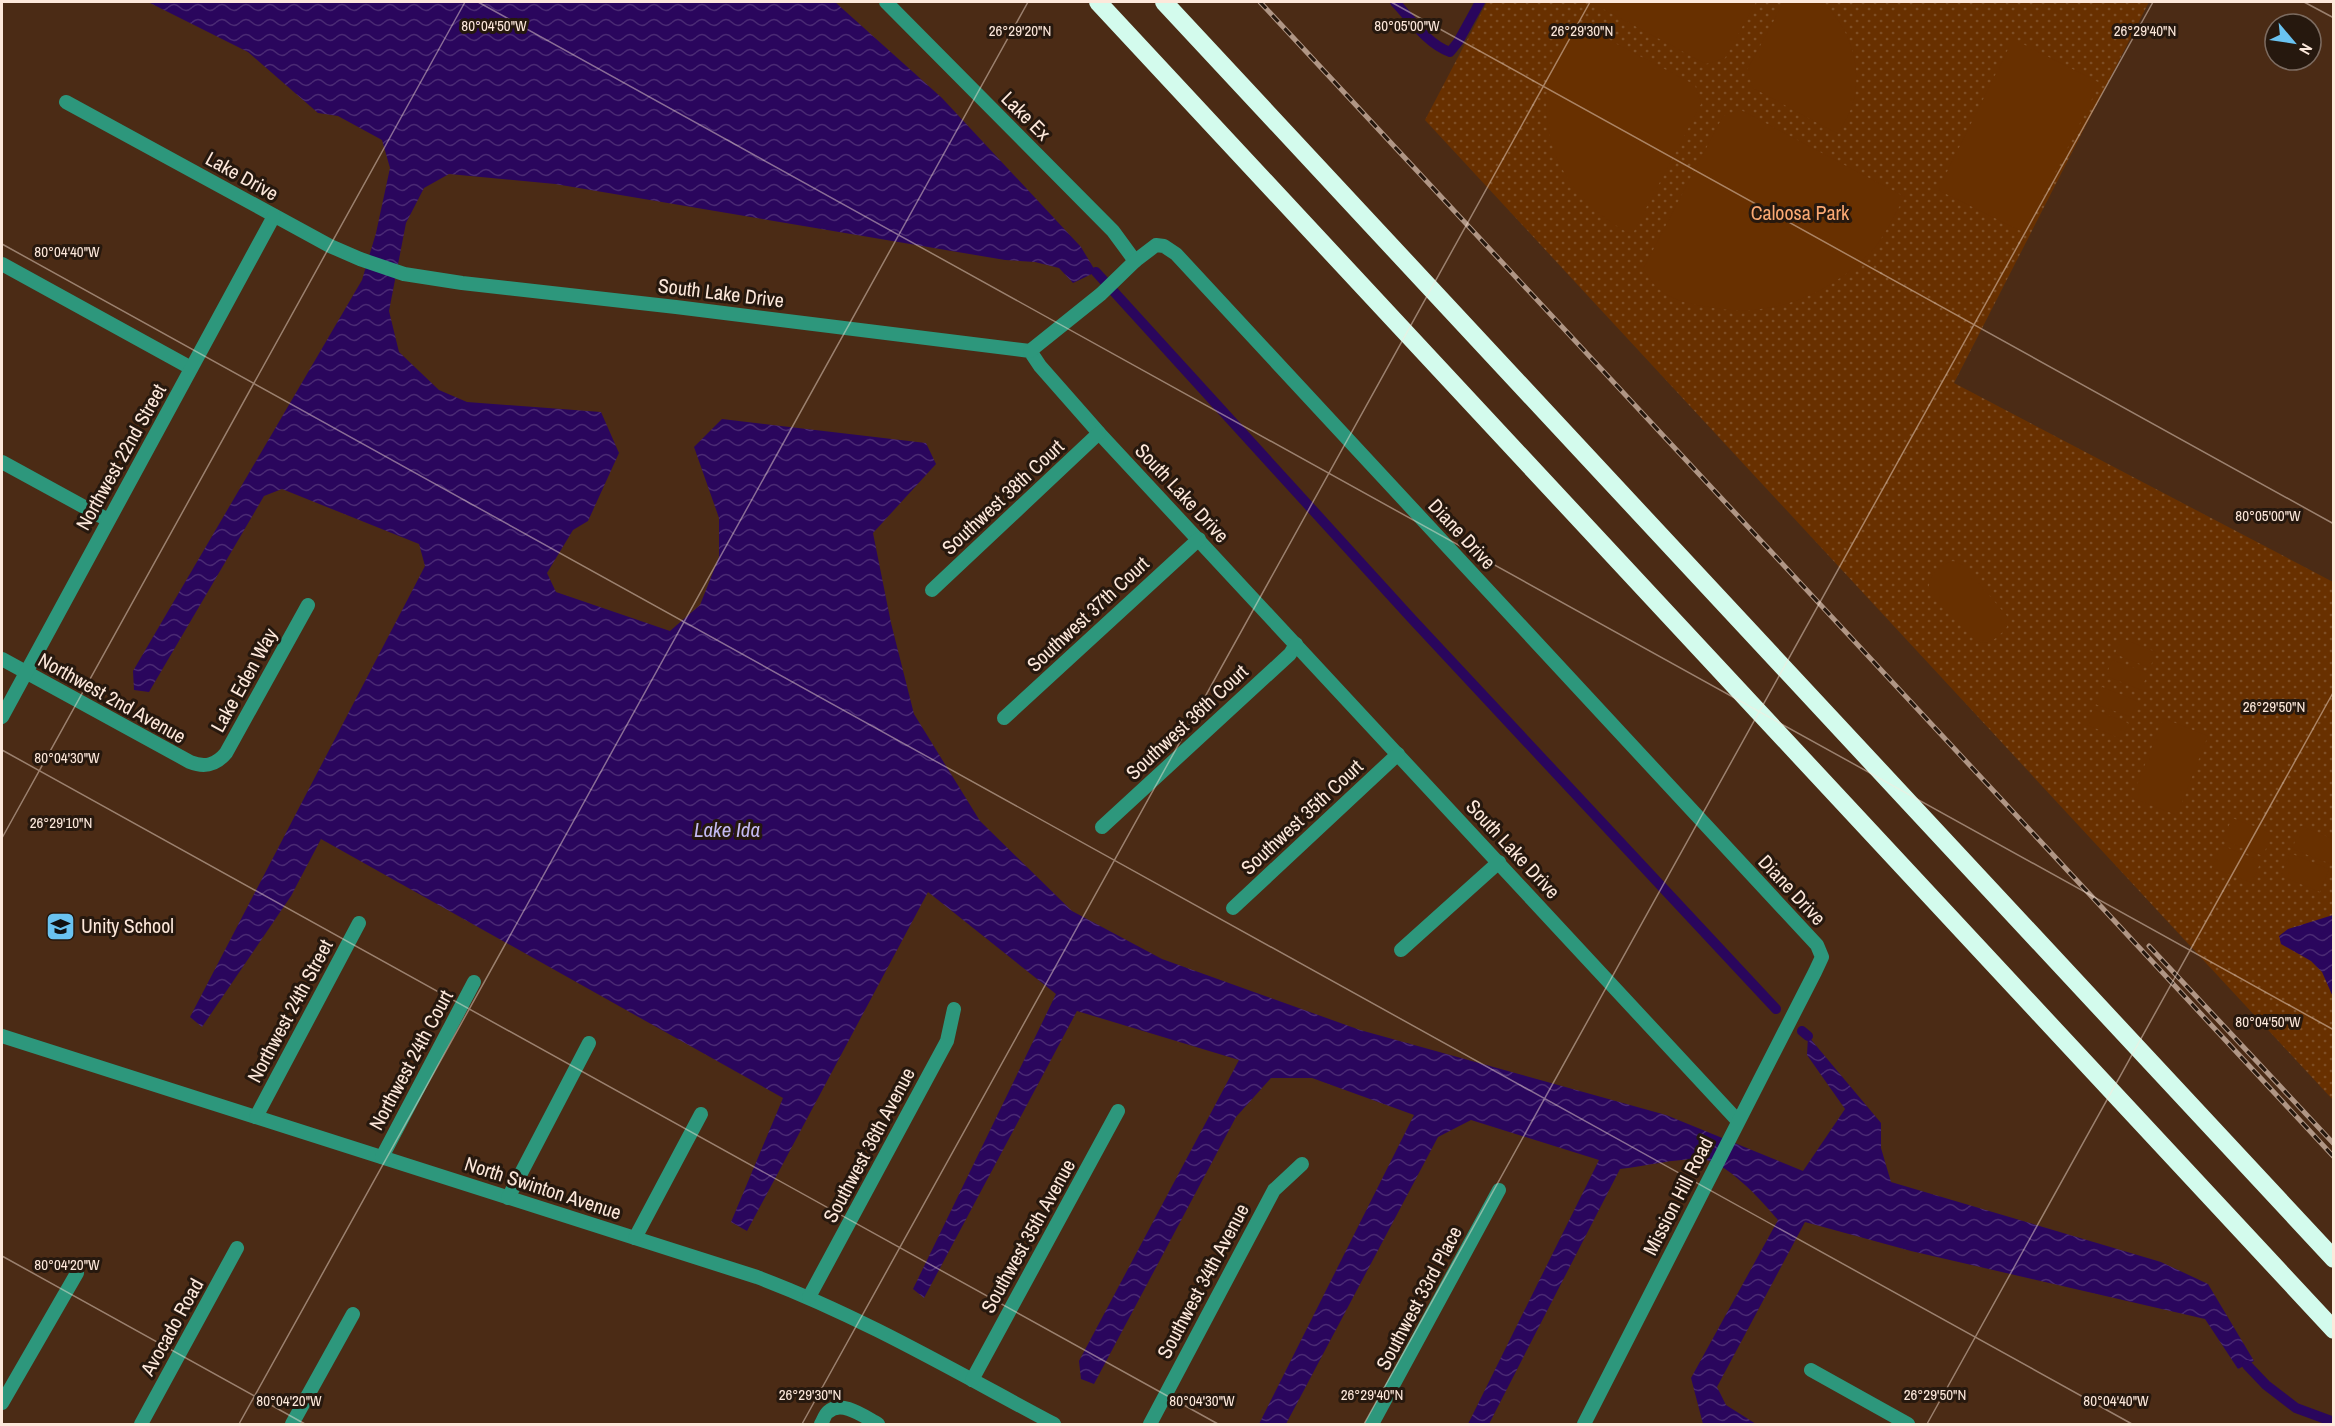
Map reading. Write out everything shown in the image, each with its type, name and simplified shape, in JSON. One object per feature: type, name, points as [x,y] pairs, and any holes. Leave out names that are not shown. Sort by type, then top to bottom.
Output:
[{"type":"highway","points":[[1098,2],[2334,1330]]},
{"type":"highway","points":[[1164,2],[2334,1259]]},
{"type":"street","name":"Lake Ex","points":[[886,2],[1113,231],[1135,261]]},
{"type":"street","name":"Lake Drive","points":[[66,102],[330,246],[404,274]]},
{"type":"street","name":"Northwest 22nd Street","points":[[2,717],[274,216]]},
{"type":"street","name":"Diane Drive","points":[[1030,351],[1101,294],[1135,261],[1156,245],[1164,246],[1176,255],[1817,945],[1822,957],[1809,985]]},
{"type":"street","points":[[2,264],[192,368]]},
{"type":"street","name":"South Lake Drive","points":[[404,274],[462,283],[1030,351],[1040,366],[1099,433],[1738,1121]]},
{"type":"street","name":"Southwest 38th Court","points":[[932,590],[1099,433]]},
{"type":"street","points":[[2,462],[108,520]]},
{"type":"street","name":"Southwest 37th Court","points":[[1004,718],[1198,539]]},
{"type":"street","name":"Lake Eden Way","points":[[206,766],[214,764],[226,753],[308,605]]},
{"type":"street","name":"Southwest 36th Court","points":[[1102,827],[1290,654],[1296,644]]},
{"type":"street","name":"Northwest 2nd Avenue","points":[[2,659],[190,762],[206,766]]},
{"type":"street","name":"Southwest 35th Court","points":[[1233,908],[1398,754]]},
{"type":"street","points":[[1401,950],[1499,862]]},
{"type":"street","name":"Northwest 24th Street","points":[[256,1117],[359,923]]},
{"type":"street","name":"Northwest 24th Court","points":[[382,1157],[474,982]]},
{"type":"street","name":"Mission Hill Road","points":[[1584,1425],[1809,985]]},
{"type":"street","name":"Southwest 36th Avenue","points":[[809,1297],[947,1041],[954,1009]]},
{"type":"street","name":"North Swinton Avenue","points":[[2,1036],[757,1277],[809,1297],[873,1327],[1054,1425]]},
{"type":"street","points":[[508,1198],[589,1043]]},
{"type":"street","name":"Southwest 35th Avenue","points":[[972,1380],[1118,1111]]},
{"type":"street","points":[[636,1238],[701,1114]]},
{"type":"street","name":"Southwest 34th Avenue","points":[[1150,1425],[1274,1190],[1302,1164]]},
{"type":"street","name":"Southwest 33rd Place","points":[[1372,1425],[1500,1190]]},
{"type":"street","name":"Avocado Road","points":[[141,1425],[237,1248]]},
{"type":"street","points":[[2,1403],[77,1273]]},
{"type":"street","points":[[292,1425],[353,1314]]},
{"type":"street","points":[[1810,1370],[1908,1425]]},
{"type":"street","points":[[821,1425],[829,1411],[839,1407],[850,1409],[878,1425]]},
{"type":"green space","name":"Caloosa Park","points":[[1487,2],[2149,2],[1954,383],[2333,582],[2333,1100],[1425,120]]},
{"type":"green space","points":[[1590,2],[1756,2],[1725,58],[1706,64]]},
{"type":"green space","points":[[1784,2],[1820,2],[1839,21],[1846,33],[1854,59],[1856,86],[1851,108],[1838,134],[1753,88],[1747,70]]},
{"type":"green space","points":[[1571,20],[1695,85],[1701,104],[1632,235],[1602,216],[1579,194],[1562,169],[1551,142],[1547,113],[1548,83],[1557,52]]},
{"type":"green space","points":[[2013,39],[2100,83],[2025,233],[1938,190]]},
{"type":"green space","points":[[1741,110],[1905,197],[1876,246],[1835,282],[1794,302],[1750,310],[1726,310],[1678,300],[1661,291],[1643,269],[1723,116]]},
{"type":"green space","points":[[1953,561],[1963,565],[2007,616],[2007,627],[1988,642],[1975,640],[1929,588],[1929,583],[1936,571]]},
{"type":"green space","points":[[2121,638],[2156,652],[2150,668],[2115,654]]},
{"type":"green space","points":[[2112,660],[2148,673],[2141,690],[2106,676]]},
{"type":"green space","points":[[2102,687],[2137,701],[2131,717],[2095,704]]},
{"type":"green space","points":[[2093,709],[2128,723],[2122,739],[2087,725]]},
{"type":"green space","points":[[2163,718],[2208,736],[2177,815],[2132,798]]},
{"type":"green space","points":[[2232,818],[2272,833],[2263,856],[2223,840]]},
{"type":"green space","points":[[2301,826],[2333,839],[2331,864],[2292,849]]},
{"type":"green space","points":[[2221,845],[2261,861],[2252,883],[2212,868]]},
{"type":"green space","points":[[2290,853],[2329,869],[2320,892],[2281,876]]},
{"type":"water","name":"Lake Ida","points":[[148,2],[835,2],[942,98],[1081,247],[1096,272],[1073,283],[1059,268],[1035,262],[1005,260],[555,184],[449,174],[424,188],[406,223],[389,311],[399,352],[439,390],[467,402],[601,412],[619,453],[588,521],[573,530],[547,573],[556,592],[670,631],[700,605],[719,557],[719,518],[694,447],[722,419],[926,443],[936,464],[873,533],[891,623],[914,714],[980,821],[1072,911],[1162,959],[1360,1030],[1666,1115],[1803,1171],[1845,1109],[1807,1055],[1808,1036],[1881,1123],[1881,1148],[1891,1182],[2161,1262],[2208,1284],[2254,1361],[2238,1369],[2205,1319],[1911,1251],[1805,1222],[1717,1387],[1726,1405],[1756,1424],[1703,1424],[1691,1378],[1778,1220],[1753,1192],[1731,1173],[1709,1161],[1689,1159],[1620,1169],[1489,1424],[1468,1424],[1599,1160],[1471,1120],[1438,1137],[1286,1424],[1259,1424],[1414,1115],[1312,1078],[1271,1078],[1236,1117],[1094,1384],[1081,1379],[1079,1361],[1239,1060],[1077,1011],[924,1298],[913,1289],[1056,994],[928,892],[747,1231],[731,1222],[783,1098],[321,839],[291,896],[202,1027],[190,1017],[425,566],[419,544],[282,489],[264,496],[149,692],[134,690],[133,671],[362,280],[376,233],[390,168],[382,140],[338,116],[318,113],[248,52]]},
{"type":"water","points":[[2334,915],[2333,997],[2322,972],[2311,961],[2281,944],[2279,936],[2288,929]]},
{"type":"waterway","points":[[1395,2],[1427,37],[1450,52],[1480,2]]},
{"type":"waterway","points":[[1096,272],[1412,619],[1776,1009]]},
{"type":"waterway","points":[[1802,1031],[1808,1036]]},
{"type":"waterway","points":[[2247,1365],[2266,1385],[2296,1408],[2334,1422]]},
{"type":"railway","points":[[1260,2],[2334,1157]]},
{"type":"railway","points":[[2149,946],[2334,1144]]},
{"type":"place","name":"Unity School","points":[[60,926]]}]
